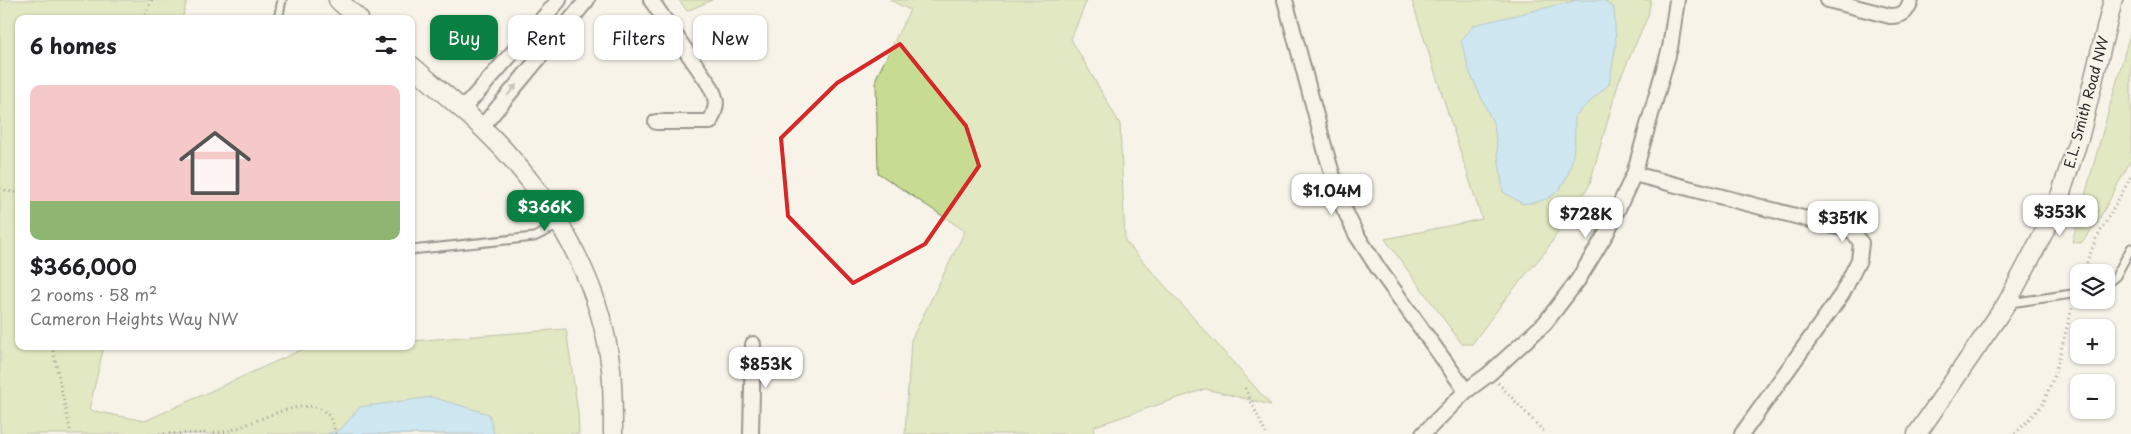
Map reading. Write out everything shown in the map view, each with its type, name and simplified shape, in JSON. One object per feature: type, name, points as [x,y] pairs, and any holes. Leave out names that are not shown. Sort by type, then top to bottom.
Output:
[{"type":"street","points":[[338,0],[355,15]]},
{"type":"street","points":[[462,110],[559,0]]},
{"type":"street","points":[[481,128],[587,0]]},
{"type":"street","points":[[651,0],[709,84],[715,94],[717,107],[710,122],[656,122]]},
{"type":"street","points":[[1285,0],[1340,200],[1356,234],[1389,284],[1466,391]]},
{"type":"street","points":[[1424,434],[1466,391],[1489,374],[1545,323],[1578,280],[1607,232],[1634,174],[1670,48],[1677,0]]},
{"type":"street","points":[[1828,0],[1890,16],[1900,16],[1907,11],[1911,0]]},
{"type":"street","name":"E.L. Smith Road NW","points":[[1918,434],[2007,303],[2055,211],[2080,135],[2113,0]]},
{"type":"street","points":[[415,69],[512,158],[560,225],[588,280],[602,324],[611,369],[613,434]]},
{"type":"street","points":[[1634,174],[1854,231],[1861,243],[1859,260],[1842,294],[1742,434]]},
{"type":"street","points":[[751,434],[753,344]]},
{"type":"lane","points":[[279,15],[282,0]]},
{"type":"lane","points":[[415,250],[534,237],[560,225]]},
{"type":"lane","points":[[2115,277],[2131,248]]},
{"type":"lane","points":[[2007,303],[2070,294]]},
{"type":"path","points":[[145,15],[152,0]]},
{"type":"path","points":[[2086,264],[2096,239],[2131,178]]},
{"type":"path","points":[[0,189],[15,193]]},
{"type":"path","points":[[2015,434],[2043,404],[2054,376],[2073,309]]},
{"type":"path","points":[[53,350],[71,434]]},
{"type":"path","points":[[1489,374],[1546,434]]},
{"type":"path","points":[[1245,388],[1266,434]]},
{"type":"path","points":[[159,434],[214,434],[230,431],[287,410],[307,405],[323,411],[329,416],[336,434]]},
{"type":"highlighted area","points":[[900,44],[966,126],[979,166],[925,244],[853,283],[788,216],[781,138],[837,83]]},
{"type":"green space","points":[[0,0],[187,0],[183,15],[15,15],[15,350],[103,350],[89,410],[145,421],[301,350],[415,350],[415,341],[566,329],[578,412],[579,434],[0,434]]},
{"type":"green space","points":[[679,0],[712,0],[687,11]]},
{"type":"green space","points":[[890,0],[1087,0],[1071,39],[1120,124],[1125,241],[1271,405],[1205,389],[1095,426],[1093,434],[905,434],[911,340],[965,231],[878,173],[876,78],[910,10]]},
{"type":"green space","points":[[1651,0],[1648,16],[1619,81],[1589,186],[1545,252],[1506,298],[1472,344],[1462,344],[1385,239],[1482,219],[1412,1]]},
{"type":"green space","points":[[2131,30],[2131,160],[2096,225],[2081,243],[2072,242]]},
{"type":"water","points":[[1578,0],[1603,0],[1614,8],[1616,45],[1609,84],[1575,116],[1575,139],[1571,163],[1563,184],[1556,193],[1546,199],[1523,204],[1503,192],[1494,125],[1470,73],[1461,41],[1474,25]]},
{"type":"water","points":[[432,397],[489,414],[494,434],[327,434],[341,429],[360,407]]}]
